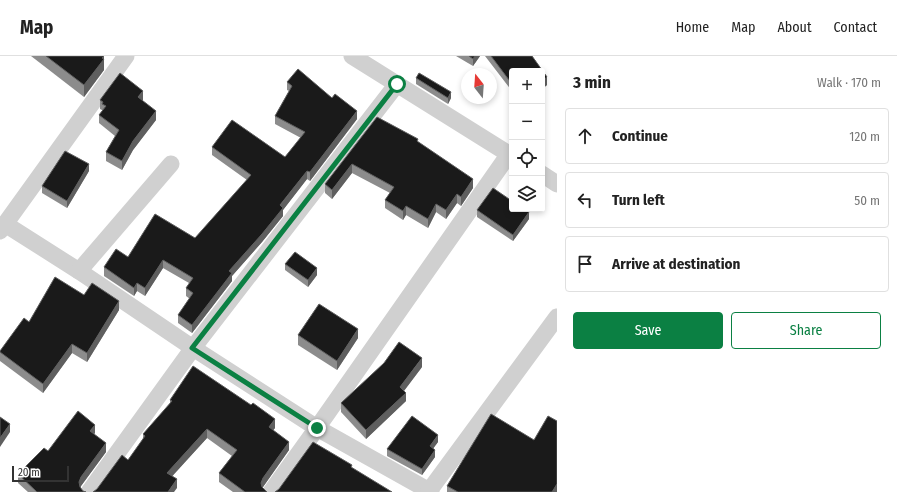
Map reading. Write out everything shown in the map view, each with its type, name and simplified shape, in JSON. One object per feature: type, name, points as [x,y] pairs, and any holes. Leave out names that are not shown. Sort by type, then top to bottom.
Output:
[{"type":"street","points":[[126,56],[2,228],[79,271],[192,348],[317,428],[430,492],[557,317]]},
{"type":"street","points":[[352,56],[509,154]]},
{"type":"street","points":[[89,492],[192,348],[397,84]]},
{"type":"street","points":[[270,492],[509,158]]},
{"type":"street","points":[[79,271],[171,164]]},
{"type":"street","points":[[545,176],[557,184]]},
{"type":"building","points":[[46,56],[104,56],[102,58],[104,59],[84,85]]},
{"type":"building","points":[[491,56],[532,56],[541,68],[509,68],[509,80]]},
{"type":"building","points":[[298,69],[332,98],[335,94],[357,111],[310,172],[307,171],[280,205],[283,208],[229,271],[232,273],[192,325],[178,315],[193,293],[186,288],[193,278],[163,260],[145,288],[137,283],[134,288],[104,267],[116,249],[128,257],[155,214],[195,238],[251,175],[212,147],[232,120],[285,157],[305,132],[275,116],[292,86],[287,82]]},
{"type":"building","points":[[120,73],[143,91],[138,97],[156,111],[133,141],[122,161],[106,152],[119,130],[99,115],[106,106],[102,104],[103,102],[100,100]]},
{"type":"building","points":[[419,73],[451,92],[448,98],[416,78]]},
{"type":"building","points":[[377,117],[418,139],[417,141],[473,179],[461,197],[457,194],[446,210],[436,204],[428,219],[406,206],[403,211],[385,200],[394,187],[352,164],[332,190],[325,184]]},
{"type":"building","points":[[65,151],[89,164],[67,201],[42,186]]},
{"type":"building","points":[[493,188],[509,199],[509,212],[529,212],[513,235],[477,210]]},
{"type":"building","points":[[295,252],[317,268],[308,280],[285,264]]},
{"type":"building","points":[[55,277],[84,295],[92,283],[119,301],[87,353],[72,344],[43,384],[0,351],[24,318],[29,322]]},
{"type":"building","points":[[319,304],[358,329],[337,361],[298,335]]},
{"type":"building","points":[[399,342],[422,358],[400,387],[406,393],[366,430],[341,403],[384,363]]},
{"type":"building","points":[[193,366],[251,405],[253,403],[275,419],[269,427],[289,442],[263,478],[261,483],[262,487],[267,492],[245,492],[219,473],[237,450],[207,429],[167,473],[177,479],[168,492],[93,492],[97,489],[122,455],[128,460],[145,436],[143,434],[172,401],[170,400]]},
{"type":"building","points":[[78,411],[95,425],[90,431],[106,443],[81,477],[79,482],[80,487],[86,492],[37,492],[18,474],[44,448],[48,451]]},
{"type":"building","points":[[491,414],[534,440],[548,416],[557,421],[557,484],[552,492],[458,492],[447,486]]},
{"type":"building","points":[[412,416],[438,435],[430,446],[435,450],[422,469],[387,449]]},
{"type":"building","points":[[0,417],[10,424],[0,438]]},
{"type":"building","points":[[313,442],[352,465],[351,467],[392,492],[275,492],[279,489]]},
{"type":"route","points":[[317,428],[192,348],[397,84]]}]
